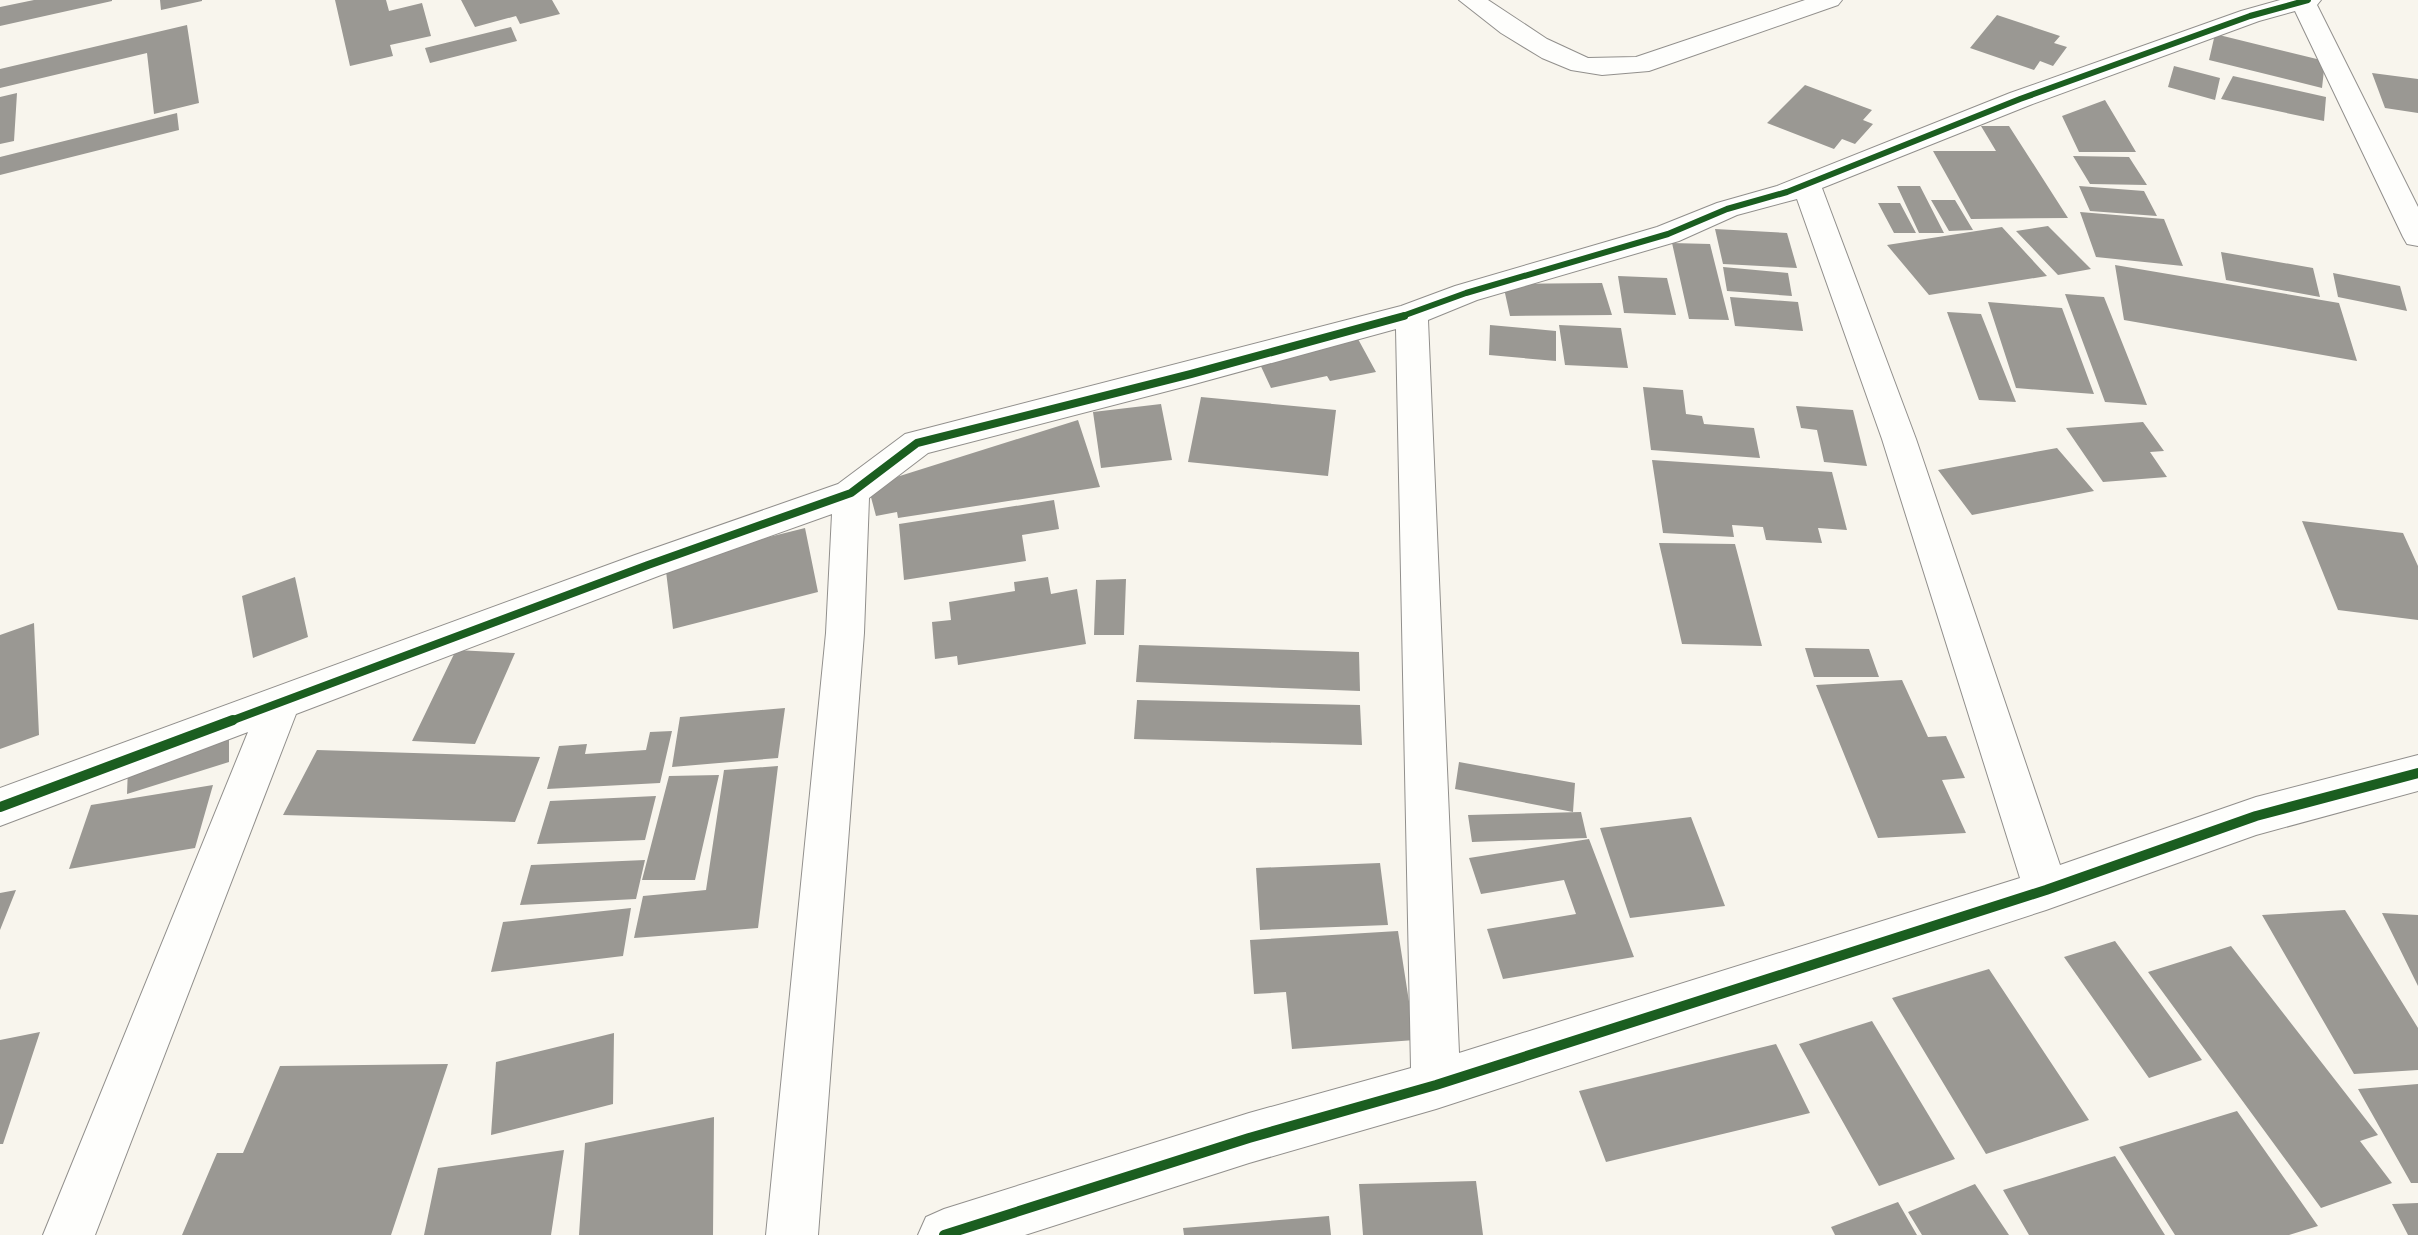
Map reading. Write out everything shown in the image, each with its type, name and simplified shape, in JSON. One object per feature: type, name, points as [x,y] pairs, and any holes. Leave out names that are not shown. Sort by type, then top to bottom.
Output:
[{"type":"street","points":[[1472,0],[1556,53],[1580,64],[1610,68],[1640,65],[1829,0]]},
{"type":"street","points":[[0,807],[851,493],[917,443],[1191,374],[1412,314],[1477,290],[1668,234],[1727,209],[1806,184],[2020,99],[2250,16],[2305,1],[2418,237]]},
{"type":"street","points":[[1806,184],[1899,439],[2046,890]]},
{"type":"street","points":[[1412,314],[1436,1085]]},
{"type":"street","points":[[792,1235],[845,632],[851,493]]},
{"type":"street","points":[[69,1235],[280,703]]},
{"type":"street","points":[[944,1235],[1249,1138],[1436,1085],[2046,890],[2256,816],[2418,773]]},
{"type":"building","points":[[34,0],[112,1],[0,26],[0,7]]},
{"type":"building","points":[[160,0],[202,0],[202,1],[161,10]]},
{"type":"building","points":[[335,0],[386,0],[389,11],[422,3],[431,36],[390,45],[393,56],[350,66]]},
{"type":"building","points":[[461,0],[552,0],[560,14],[520,24],[516,16],[475,27]]},
{"type":"building","points":[[1997,15],[2060,36],[2054,43],[2067,47],[2053,66],[2040,61],[2034,70],[1970,48]]},
{"type":"building","points":[[187,25],[199,103],[154,114],[147,53],[0,88],[0,69]]},
{"type":"building","points":[[511,27],[517,41],[430,63],[425,48]]},
{"type":"building","points":[[2215,34],[2325,61],[2322,88],[2209,60]]},
{"type":"building","points":[[2174,66],[2220,78],[2215,100],[2168,87]]},
{"type":"building","points":[[2372,73],[2418,79],[2418,113],[2385,108]]},
{"type":"building","points":[[2233,76],[2326,97],[2324,121],[2221,99]]},
{"type":"building","points":[[1805,85],[1872,110],[1863,120],[1873,124],[1855,144],[1842,139],[1834,149],[1767,123]]},
{"type":"building","points":[[17,93],[14,141],[0,144],[0,97]]},
{"type":"building","points":[[2105,100],[2136,152],[2079,152],[2062,116]]},
{"type":"building","points":[[177,113],[179,130],[0,175],[0,157]]},
{"type":"building","points":[[1981,126],[2009,126],[2068,218],[1971,219],[1933,151],[1996,151]]},
{"type":"building","points":[[2073,156],[2129,157],[2147,185],[2090,184]]},
{"type":"building","points":[[1897,186],[1920,186],[1944,233],[1919,233]]},
{"type":"building","points":[[2079,186],[2144,191],[2157,216],[2090,211]]},
{"type":"building","points":[[1931,200],[1955,200],[1973,230],[1949,231]]},
{"type":"building","points":[[1878,203],[1900,203],[1916,233],[1894,233]]},
{"type":"building","points":[[2080,212],[2164,219],[2183,266],[2096,257]]},
{"type":"building","points":[[2048,226],[2091,269],[2058,275],[2016,231]]},
{"type":"building","points":[[2002,227],[2047,276],[1929,295],[1887,245]]},
{"type":"building","points":[[1715,229],[1787,233],[1797,268],[1723,264]]},
{"type":"building","points":[[1672,243],[1710,244],[1729,320],[1689,319]]},
{"type":"building","points":[[2221,252],[2313,268],[2320,297],[2226,280]]},
{"type":"building","points":[[2115,265],[2339,303],[2357,361],[2124,320]]},
{"type":"building","points":[[1723,267],[1788,273],[1792,296],[1727,291]]},
{"type":"building","points":[[2333,273],[2400,286],[2407,311],[2338,297]]},
{"type":"building","points":[[1618,276],[1667,278],[1676,315],[1624,313]]},
{"type":"building","points":[[1602,283],[1612,315],[1510,316],[1503,284]]},
{"type":"building","points":[[2065,294],[2104,297],[2147,405],[2105,402]]},
{"type":"building","points":[[1730,297],[1798,302],[1803,331],[1735,326]]},
{"type":"building","points":[[1988,302],[2062,308],[2094,394],[2016,388]]},
{"type":"building","points":[[1947,312],[1981,314],[2016,402],[1979,400]]},
{"type":"building","points":[[1490,325],[1556,331],[1556,361],[1489,355]]},
{"type":"building","points":[[1559,325],[1621,328],[1628,368],[1565,365]]},
{"type":"building","points":[[1358,339],[1376,372],[1330,381],[1327,376],[1271,388],[1258,360]]},
{"type":"building","points":[[1643,387],[1683,390],[1686,414],[1702,416],[1704,424],[1754,428],[1760,458],[1651,450]]},
{"type":"building","points":[[1201,397],[1336,410],[1328,476],[1188,462]]},
{"type":"building","points":[[1161,404],[1172,460],[1101,468],[1093,412]]},
{"type":"building","points":[[1796,406],[1853,410],[1867,466],[1824,462],[1817,430],[1801,428]]},
{"type":"building","points":[[1078,420],[1100,487],[898,518],[897,512],[876,516],[868,486]]},
{"type":"building","points":[[2143,422],[2164,451],[2150,452],[2167,477],[2103,482],[2066,428]]},
{"type":"building","points":[[2057,448],[2094,491],[1972,515],[1938,470]]},
{"type":"building","points":[[1652,460],[1832,472],[1847,530],[1818,528],[1822,543],[1766,540],[1763,527],[1732,525],[1734,537],[1663,533]]},
{"type":"building","points":[[1054,500],[1059,529],[1022,535],[1026,561],[904,580],[899,524]]},
{"type":"building","points":[[2302,521],[2403,533],[2418,566],[2418,620],[2338,610]]},
{"type":"building","points":[[805,528],[818,592],[673,629],[665,563]]},
{"type":"building","points":[[1659,543],[1735,544],[1762,646],[1682,644]]},
{"type":"building","points":[[295,577],[308,637],[253,658],[242,596]]},
{"type":"building","points":[[1048,577],[1051,594],[1077,589],[1086,644],[958,665],[957,656],[935,659],[932,622],[951,620],[949,602],[1015,591],[1014,582]]},
{"type":"building","points":[[1126,579],[1124,635],[1094,635],[1096,580]]},
{"type":"building","points":[[34,623],[39,735],[0,749],[0,635]]},
{"type":"building","points":[[1139,645],[1359,652],[1360,691],[1136,682]]},
{"type":"building","points":[[1805,648],[1869,649],[1879,677],[1814,677]]},
{"type":"building","points":[[456,650],[515,653],[475,744],[412,741]]},
{"type":"building","points":[[1902,680],[1928,737],[1946,736],[1965,778],[1942,780],[1966,833],[1878,838],[1816,685]]},
{"type":"building","points":[[1137,700],[1360,705],[1362,745],[1134,739]]},
{"type":"building","points":[[785,708],[778,758],[672,767],[680,717]]},
{"type":"building","points":[[672,731],[660,783],[547,789],[559,746],[587,744],[585,754],[646,750],[650,732]]},
{"type":"building","points":[[229,736],[229,762],[127,794],[128,767]]},
{"type":"building","points":[[317,750],[540,757],[515,822],[283,815]]},
{"type":"building","points":[[1459,762],[1575,783],[1573,812],[1455,789]]},
{"type":"building","points":[[778,766],[758,928],[634,938],[643,896],[706,890],[724,770]]},
{"type":"building","points":[[719,775],[695,880],[642,880],[669,776]]},
{"type":"building","points":[[213,785],[195,848],[69,869],[91,805]]},
{"type":"building","points":[[656,796],[645,840],[537,844],[550,801]]},
{"type":"building","points":[[1581,812],[1587,838],[1472,842],[1468,815]]},
{"type":"building","points":[[1691,817],[1725,906],[1630,918],[1600,828]]},
{"type":"building","points":[[1589,839],[1634,957],[1503,979],[1487,929],[1576,914],[1564,880],[1481,894],[1469,858]]},
{"type":"building","points":[[645,860],[636,899],[520,905],[531,865]]},
{"type":"building","points":[[1380,863],[1388,925],[1260,930],[1256,868]]},
{"type":"building","points":[[16,890],[0,930],[0,893]]},
{"type":"building","points":[[631,908],[623,956],[491,972],[503,922]]},
{"type":"building","points":[[2345,910],[2418,1028],[2418,1070],[2354,1074],[2262,915]]},
{"type":"building","points":[[2382,913],[2418,915],[2418,986]]},
{"type":"building","points":[[1398,931],[1415,1040],[1292,1049],[1286,992],[1254,994],[1250,940]]},
{"type":"building","points":[[2115,941],[2202,1060],[2149,1078],[2064,957]]},
{"type":"building","points":[[2231,946],[2378,1135],[2360,1141],[2392,1183],[2321,1208],[2148,972]]},
{"type":"building","points":[[1989,969],[2089,1120],[1986,1154],[1892,998]]},
{"type":"building","points":[[1872,1021],[1955,1159],[1879,1186],[1799,1044]]},
{"type":"building","points":[[40,1032],[3,1144],[0,1144],[0,1040]]},
{"type":"building","points":[[614,1033],[613,1104],[491,1135],[496,1062]]},
{"type":"building","points":[[1776,1044],[1810,1113],[1606,1162],[1579,1091]]},
{"type":"building","points":[[448,1064],[391,1235],[182,1235],[217,1153],[243,1153],[280,1066]]},
{"type":"building","points":[[2418,1084],[2418,1183],[2411,1183],[2358,1089]]},
{"type":"building","points":[[2237,1111],[2318,1226],[2289,1235],[2175,1235],[2119,1147]]},
{"type":"building","points":[[714,1117],[713,1235],[579,1235],[585,1143]]},
{"type":"building","points":[[564,1150],[551,1235],[424,1235],[438,1168]]},
{"type":"building","points":[[2115,1156],[2165,1235],[2029,1235],[2003,1190]]},
{"type":"building","points":[[1476,1181],[1483,1235],[1363,1235],[1359,1184]]},
{"type":"building","points":[[1975,1184],[2009,1235],[1922,1235],[1908,1212]]},
{"type":"building","points":[[1898,1202],[1917,1235],[1835,1235],[1831,1227]]},
{"type":"building","points":[[2418,1203],[2418,1235],[2408,1235],[2392,1204]]},
{"type":"building","points":[[1329,1216],[1331,1235],[1184,1235],[1183,1228]]},
{"type":"cycle path","points":[[0,807],[648,565],[851,493],[917,443],[1191,374],[1412,314],[1466,293],[1668,234],[1727,209],[1787,192],[2020,99],[2250,16],[2308,0]]},
{"type":"cycle path","points":[[944,1235],[1249,1138],[1436,1085],[2046,890],[2256,816],[2418,773]]}]
